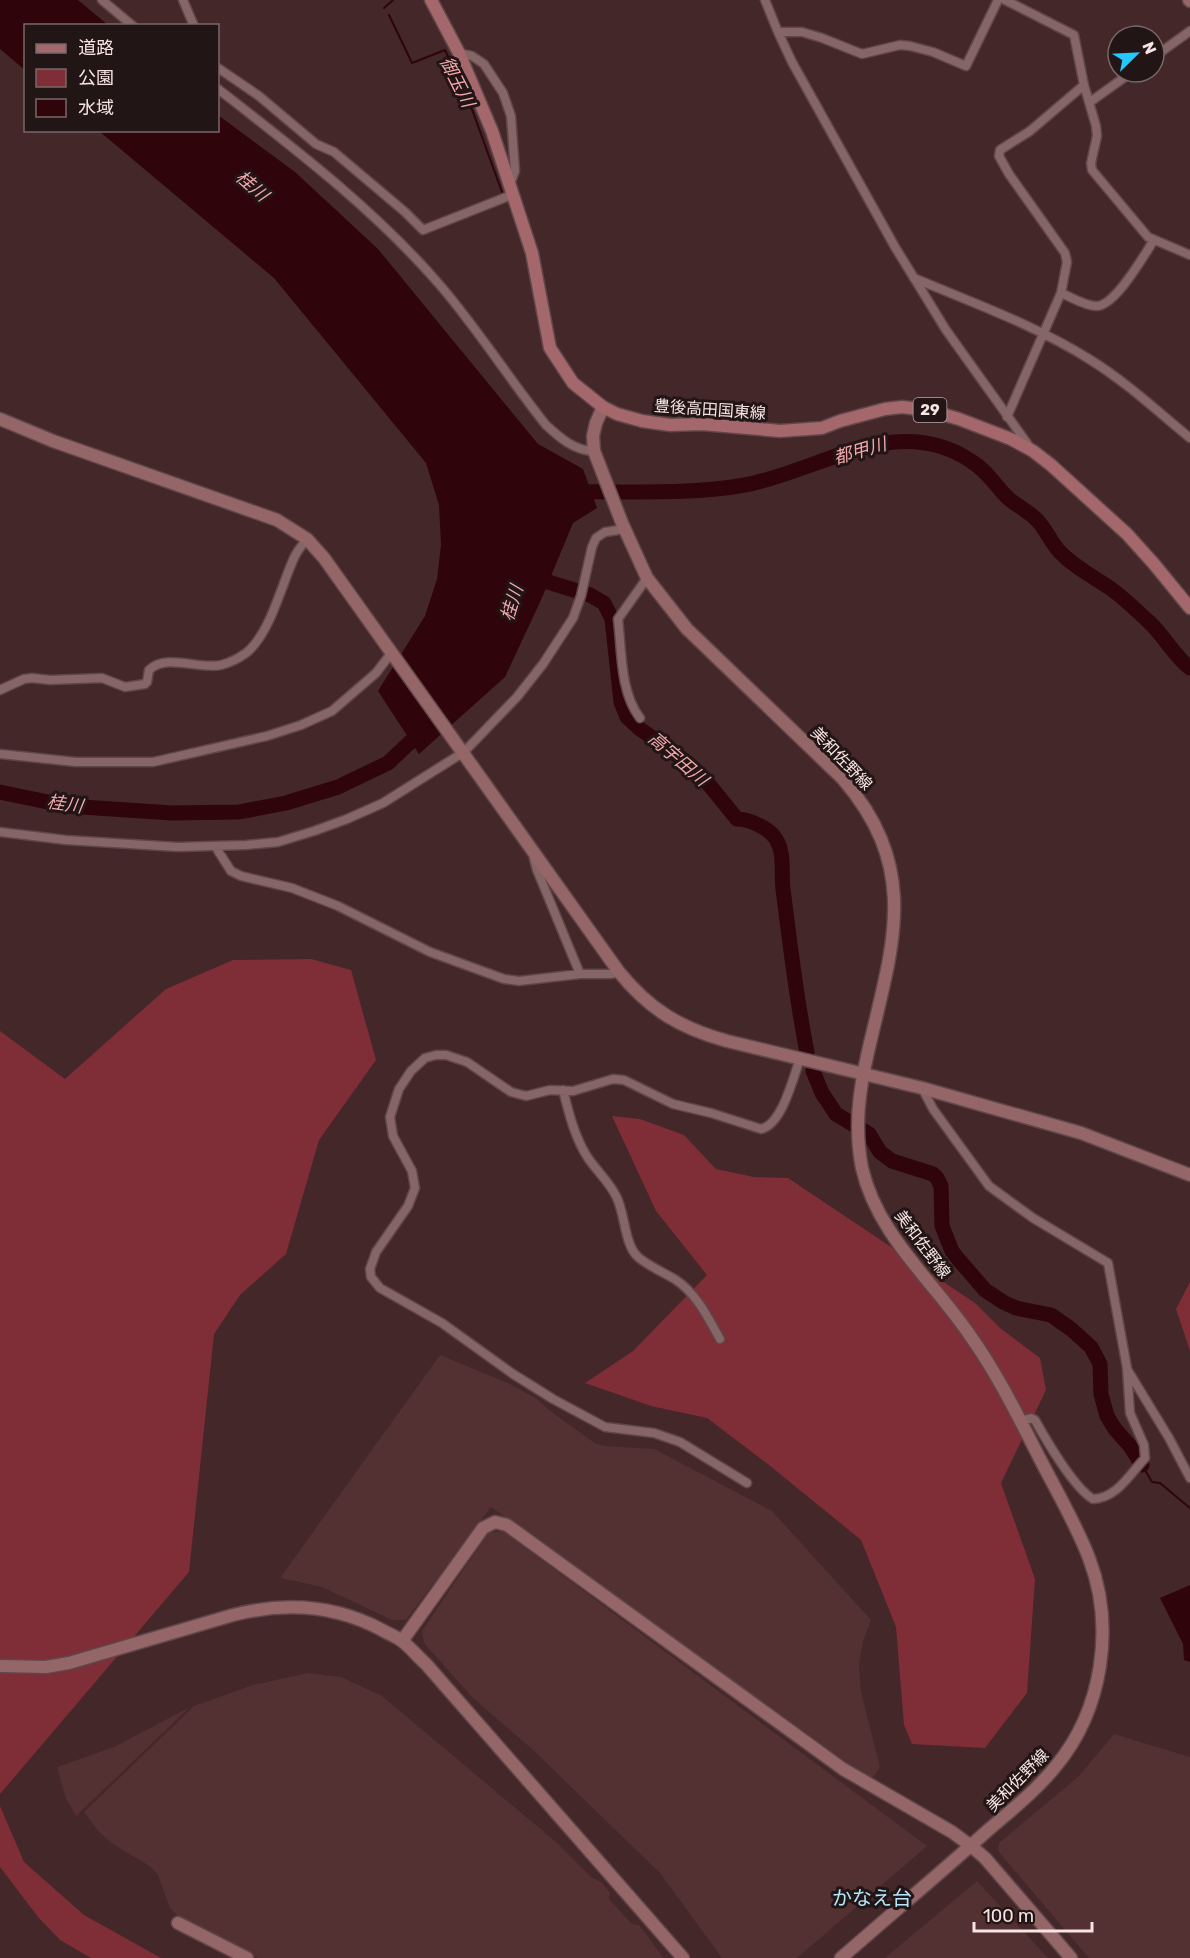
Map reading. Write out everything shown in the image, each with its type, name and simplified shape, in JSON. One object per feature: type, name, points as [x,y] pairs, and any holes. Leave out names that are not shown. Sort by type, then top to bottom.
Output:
[{"type":"main road","name":"豊後高田国東線","points":[[431,0],[459,53],[492,130],[532,253],[550,348],[573,383],[603,407],[617,414],[670,425],[702,424],[780,431],[822,428],[885,409],[914,407],[959,419],[1011,439],[1033,452],[1071,482],[1127,534],[1190,608]]},
{"type":"street","points":[[102,0],[131,24]]},
{"type":"street","points":[[183,0],[193,24]]},
{"type":"street","points":[[765,0],[778,32],[848,164],[914,278],[946,330],[1033,452]]},
{"type":"street","points":[[778,32],[802,32],[862,54],[900,45],[910,46],[933,52],[966,66],[998,0]]},
{"type":"street","points":[[1005,0],[1074,35],[1097,136],[1091,163],[1092,170],[1148,237],[1190,255]]},
{"type":"street","points":[[1166,48],[1190,31]]},
{"type":"street","points":[[219,69],[260,96],[316,144],[334,152],[423,230],[512,189],[515,171],[512,116],[503,93],[484,64],[472,56],[459,53]]},
{"type":"street","points":[[1090,102],[1115,84]]},
{"type":"street","points":[[1007,417],[1061,293],[1067,262],[1065,253],[1009,174],[999,156],[1000,150],[1046,118],[1084,85]]},
{"type":"street","points":[[219,90],[310,161],[355,200],[438,283],[490,347],[552,430],[596,457]]},
{"type":"street","points":[[1061,293],[1097,306],[1103,304],[1124,284],[1154,240]]},
{"type":"street","points":[[914,278],[1043,334],[1099,366],[1190,438]]},
{"type":"street","name":"美和佐野線","points":[[603,407],[593,436],[596,457],[647,578],[687,629],[843,779],[864,805],[881,837],[893,887],[894,926],[892,946],[863,1074],[857,1120],[863,1170],[883,1222],[970,1334],[1002,1385],[1090,1560],[1101,1606],[1101,1654],[1098,1677],[1083,1723],[1067,1751],[1043,1781],[841,1958]]},
{"type":"street","points":[[0,419],[53,441],[277,520],[307,539],[324,558],[620,972],[649,1004],[686,1027],[727,1041],[922,1088],[1081,1133],[1190,1175]]},
{"type":"street","points":[[0,832],[66,840],[178,847],[246,845],[278,842],[347,819],[383,803],[410,788],[462,750],[517,697],[569,625],[583,592],[596,538],[605,532],[624,526]]},
{"type":"street","points":[[0,690],[24,679],[32,678],[50,680],[102,678],[125,687],[147,682],[149,670],[156,665],[168,663],[215,666],[236,659],[252,647],[261,634],[288,576],[293,559],[307,539]]},
{"type":"street","points":[[640,718],[633,709],[626,686],[618,620],[647,578]]},
{"type":"street","points":[[0,754],[76,762],[153,762],[267,736],[309,722],[332,711],[376,673],[393,654]]},
{"type":"street","points":[[215,846],[231,871],[241,876],[311,895],[430,952],[504,979],[519,981],[620,972]]},
{"type":"street","points":[[536,855],[535,865],[580,974]]},
{"type":"street","points":[[747,1483],[680,1442],[654,1433],[605,1427],[553,1399],[513,1374],[442,1323],[380,1288],[371,1277],[370,1269],[376,1252],[408,1206],[415,1188],[412,1171],[393,1136],[390,1117],[399,1089],[418,1063],[426,1058],[436,1055],[457,1058],[478,1068],[517,1095],[526,1096],[550,1090],[573,1091],[613,1079],[624,1080],[673,1104],[763,1129],[771,1124],[779,1114],[800,1059]]},
{"type":"street","points":[[922,1088],[933,1108],[989,1186],[1034,1218],[1108,1263],[1127,1368],[1127,1397],[1130,1413],[1144,1445],[1145,1458],[1112,1494],[1101,1498],[1091,1498],[1060,1461],[1034,1419],[1020,1421]]},
{"type":"street","points":[[563,1090],[569,1116],[578,1138],[587,1157],[616,1196],[637,1257],[688,1289],[720,1339]]},
{"type":"street","points":[[1127,1368],[1190,1478]]},
{"type":"street","points":[[402,1641],[483,1528],[488,1524],[501,1522],[843,1769],[952,1832],[971,1846],[985,1858],[1071,1958]]},
{"type":"street","points":[[0,1665],[46,1667],[69,1663],[233,1615],[276,1607],[324,1609],[370,1624],[402,1641],[426,1664],[683,1958]]},
{"type":"street","points":[[178,1923],[247,1958]]},
{"type":"shaded area","points":[[440,1355],[510,1384],[537,1399],[596,1444],[654,1449],[772,1511],[871,1620],[863,1641],[859,1664],[861,1692],[880,1767],[875,1775],[870,1779],[491,1507],[406,1620],[392,1620],[322,1587],[280,1578]]},
{"type":"shaded area","points":[[503,1531],[927,1846],[797,1958],[722,1958],[660,1873],[533,1750],[472,1697],[424,1643],[422,1631],[488,1533]]},
{"type":"shaded area","points":[[308,1673],[341,1677],[382,1696],[556,1842],[591,1877],[601,1882],[610,1893],[609,1899],[632,1924],[639,1925],[664,1958],[258,1958],[181,1919],[170,1908],[158,1875],[151,1867],[113,1844],[100,1833],[84,1812],[194,1706],[253,1685]]},
{"type":"shaded area","points":[[190,1707],[76,1816],[66,1799],[57,1767],[114,1747]]},
{"type":"shaded area","points":[[1114,1734],[1190,1757],[1190,1958],[1089,1958],[998,1851],[999,1843],[1078,1777]]},
{"type":"shaded area","points":[[977,1881],[1048,1958],[885,1958]]},
{"type":"green space","points":[[311,959],[351,970],[376,1060],[319,1140],[286,1254],[240,1295],[214,1334],[189,1572],[0,1794],[0,1031],[65,1079],[166,989],[233,960]]},
{"type":"green space","points":[[612,1116],[640,1119],[684,1135],[716,1169],[754,1177],[788,1178],[975,1303],[1000,1328],[1040,1358],[1046,1390],[1001,1483],[1035,1579],[1027,1693],[985,1748],[912,1744],[904,1725],[896,1627],[861,1540],[707,1418],[651,1406],[585,1383],[633,1351],[707,1275],[656,1211]]},
{"type":"green space","points":[[1190,1282],[1190,1351],[1176,1309]]},
{"type":"green space","points":[[0,1806],[24,1862],[84,1915],[161,1958],[91,1958],[60,1940],[38,1917],[0,1867]]},
{"type":"water","points":[[0,0],[78,0],[107,24],[24,24],[24,69],[0,49]]},
{"type":"water","points":[[219,116],[295,172],[378,249],[538,444],[583,469],[597,508],[573,523],[541,600],[505,677],[419,754],[378,691],[425,616],[437,579],[441,545],[439,505],[426,463],[274,278],[100,132],[219,132]]},
{"type":"water","points":[[1190,1585],[1190,1662],[1184,1660],[1183,1644],[1160,1598]]},
{"type":"waterway","name":"御玉川","points":[[384,8],[393,0]]},
{"type":"waterway","name":"御玉川","points":[[389,15],[412,63],[445,50],[473,112],[502,192]]},
{"type":"waterway","name":"都甲川","points":[[573,492],[681,491],[724,488],[773,478],[858,449],[887,443],[915,442],[943,447],[971,461],[983,470],[1009,499],[1038,521],[1065,557],[1130,604],[1190,668]]},
{"type":"waterway","name":"高宇田川","points":[[529,576],[590,595],[604,603],[612,619],[621,702],[627,717],[688,763],[702,776],[737,819],[758,825],[769,831],[776,839],[782,857],[783,889],[807,1052]]},
{"type":"waterway","name":"桂川","points":[[0,792],[67,806],[172,813],[239,812],[286,803],[338,787],[388,763],[424,729]]},
{"type":"waterway","name":"高宇田川","points":[[813,1071],[822,1093],[836,1114],[869,1134],[880,1152],[892,1161],[933,1174],[937,1178],[941,1186],[942,1226],[952,1251],[985,1290],[1016,1308],[1051,1315],[1091,1347],[1100,1364],[1101,1394],[1107,1416],[1142,1465]]},
{"type":"waterway","name":"高宇田川","points":[[1142,1465],[1152,1482],[1160,1483],[1190,1508]]},
{"type":"district","name":"かなえ台","points":[[872,1898]]}]
